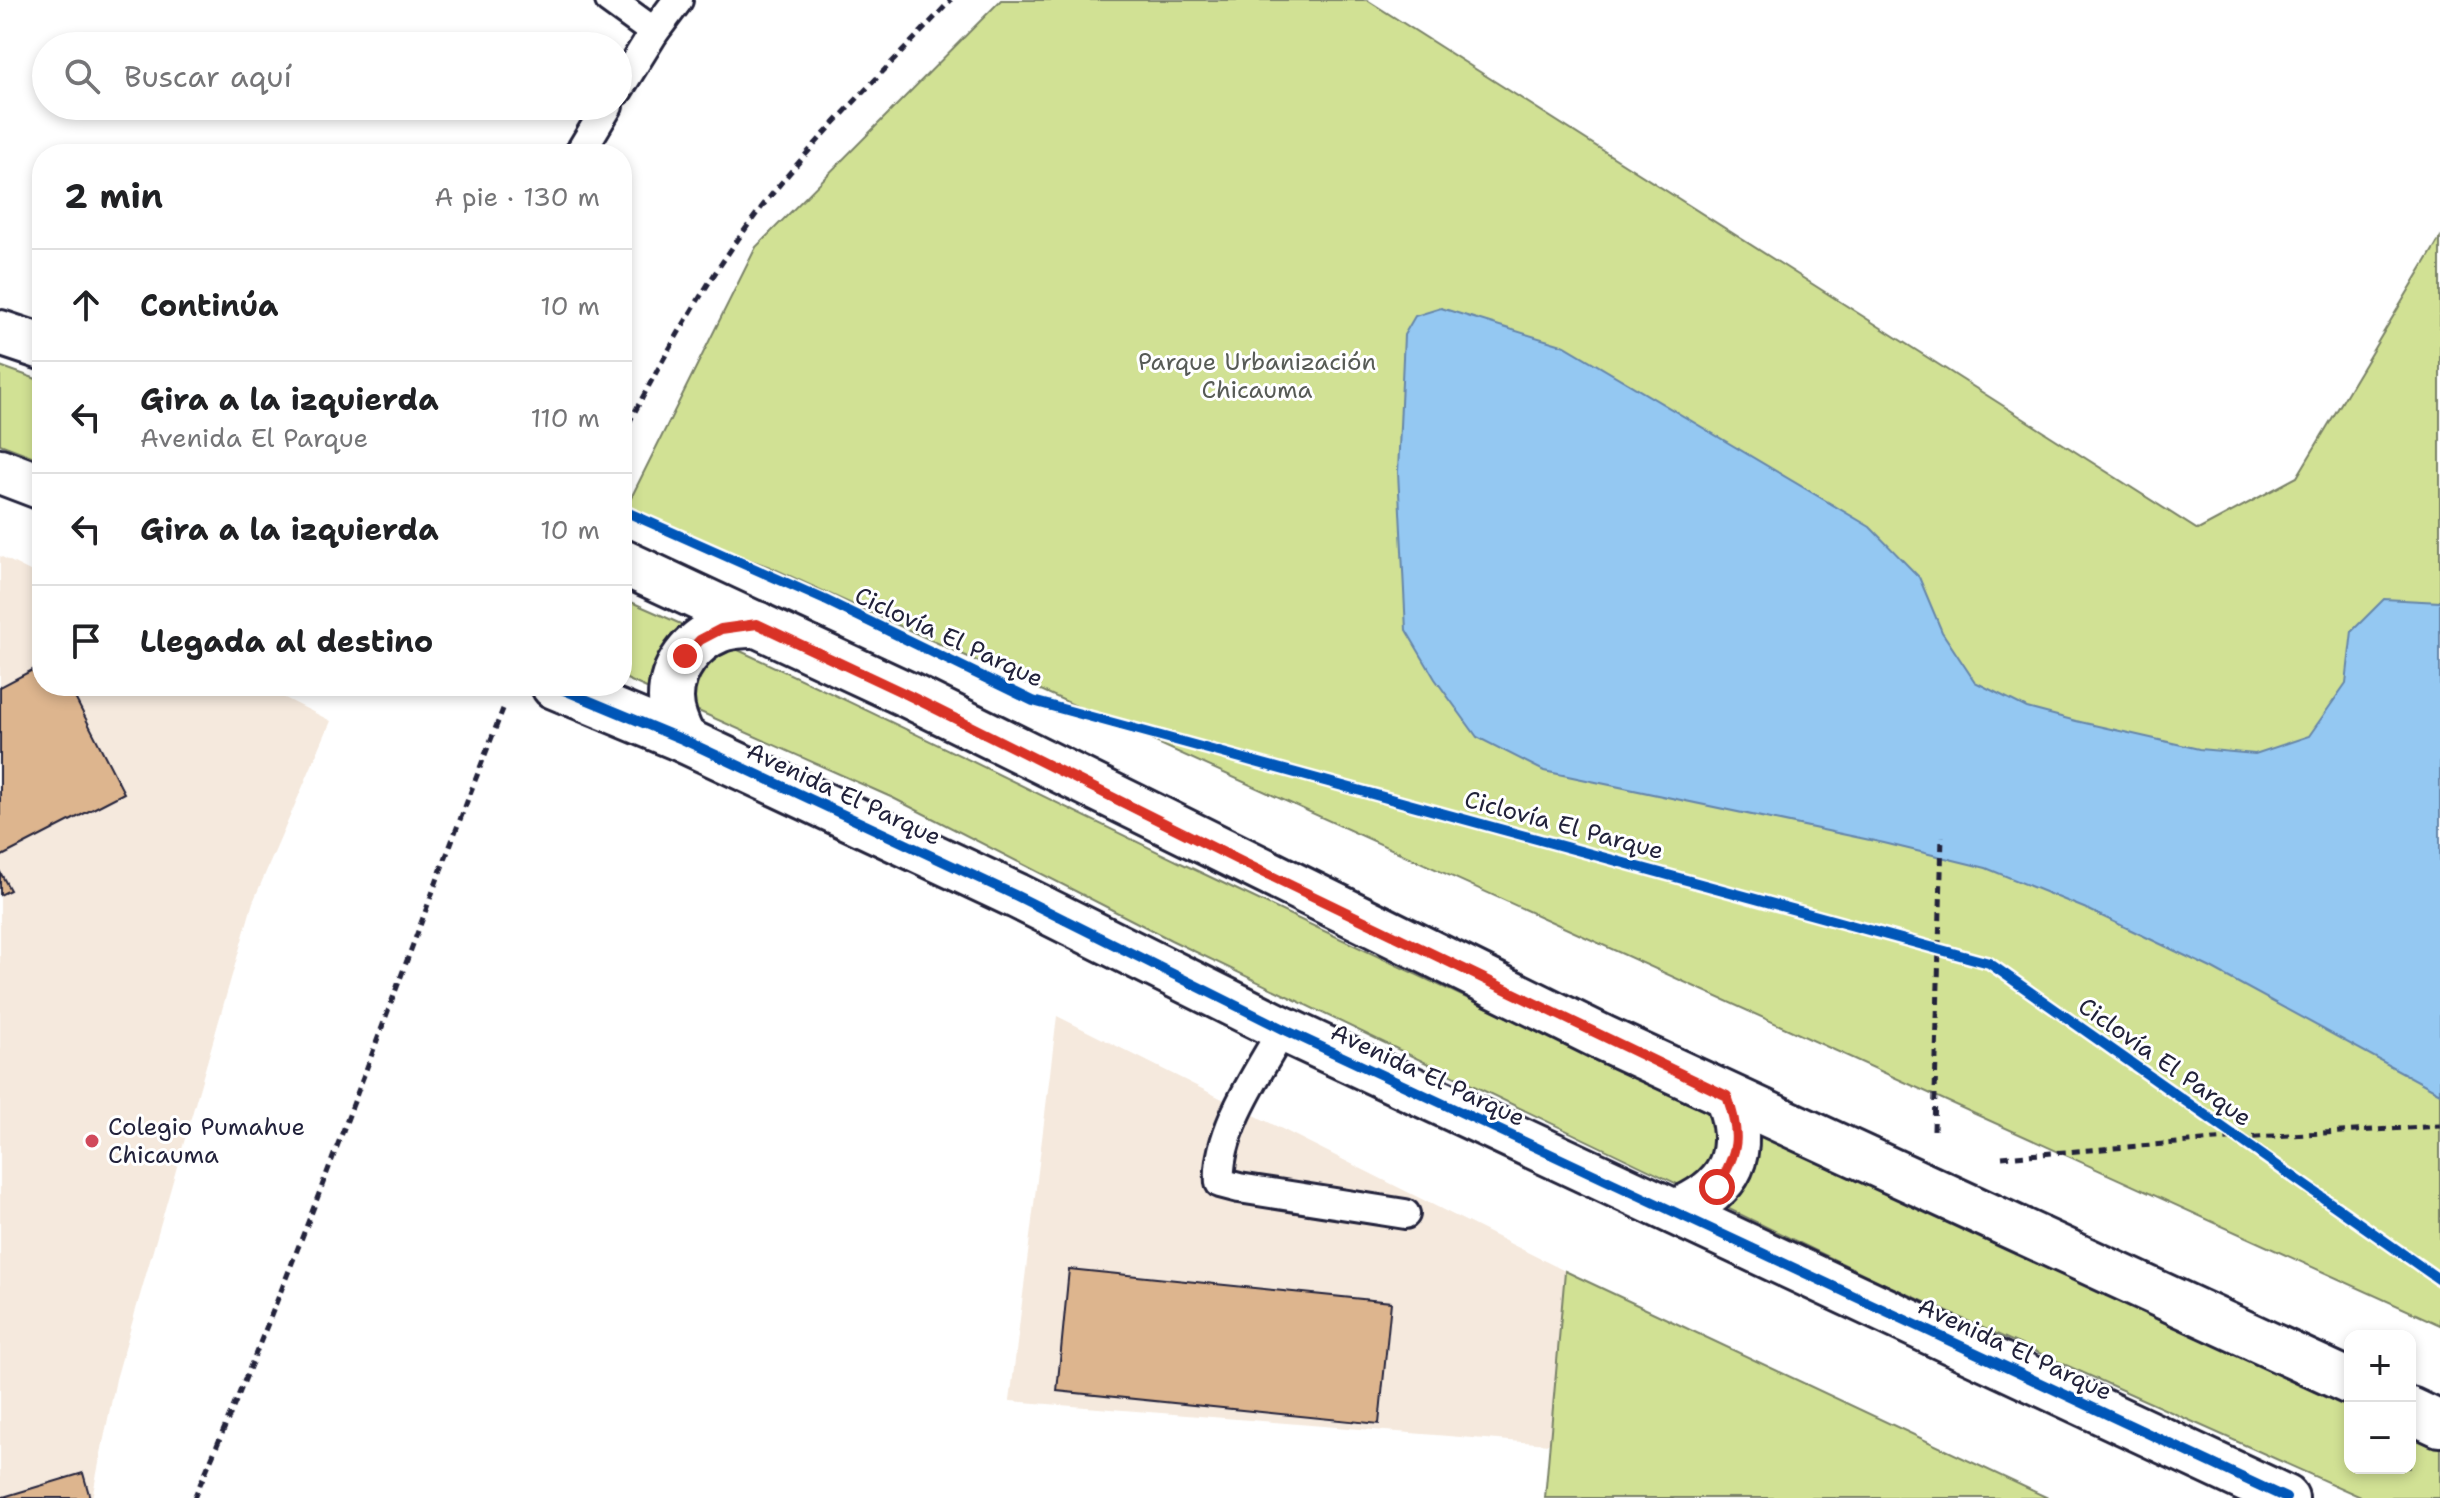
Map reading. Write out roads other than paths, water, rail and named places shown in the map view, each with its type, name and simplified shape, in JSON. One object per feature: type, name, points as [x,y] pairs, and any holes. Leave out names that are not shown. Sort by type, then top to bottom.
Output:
[{"type":"street","points":[[0,333],[32,344]]},
{"type":"street","points":[[632,567],[908,695],[1228,855],[1727,1096],[2344,1379]]},
{"type":"street","points":[[684,740],[674,720],[671,699],[674,676],[685,656],[700,640],[721,629],[757,624]]},
{"type":"street","name":"Avenida El Parque","points":[[578,696],[684,740],[1017,896],[1283,1029],[2286,1498]]},
{"type":"street","points":[[1675,1212],[1698,1203],[1717,1187],[1731,1166],[1737,1143],[1736,1120],[1727,1096]]},
{"type":"street","points":[[2416,1413],[2440,1424]]},
{"type":"lane","points":[[610,0],[654,32]]},
{"type":"lane","points":[[632,67],[678,0]]},
{"type":"lane","points":[[585,144],[600,120]]},
{"type":"lane","points":[[1283,1029],[1243,1100],[1219,1166],[1220,1183],[1405,1214]]},
{"type":"water","points":[[1441,308],[1565,346],[1870,527],[1919,577],[1942,632],[1975,682],[2027,708],[2199,749],[2255,754],[2309,736],[2346,683],[2352,631],[2384,599],[2440,602],[2440,1093],[2211,968],[2089,910],[1986,868],[1884,843],[1544,771],[1477,737],[1435,679],[1406,630],[1398,472],[1404,335],[1415,316]]},
{"type":"place","name":"Colegio Pumahue Chicauma","points":[[92,1141]]},
{"type":"park label","name":"Parque Urbanización Chicauma","points":[[1257,376]]}]
